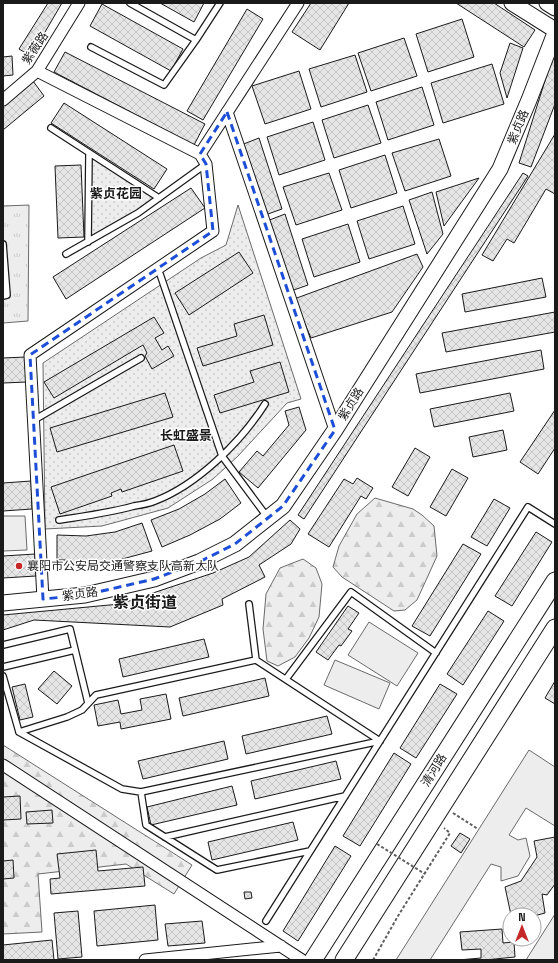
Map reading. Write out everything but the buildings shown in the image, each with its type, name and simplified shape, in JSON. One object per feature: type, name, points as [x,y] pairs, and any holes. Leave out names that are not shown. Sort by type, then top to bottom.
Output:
[{"type":"main road","name":"清河路","points":[[314,960],[555,581]]},
{"type":"main road","points":[[344,960],[555,628]]},
{"type":"street","name":"紫薇路","points":[[3,100],[37,71],[79,3]]},
{"type":"street","points":[[200,154],[298,3]]},
{"type":"street","points":[[512,3],[555,30]]},
{"type":"street","points":[[547,3],[555,8]]},
{"type":"street","name":"紫贞路","points":[[3,603],[85,595],[160,577],[199,562],[235,544],[284,506],[335,430],[500,169],[555,33]]},
{"type":"street","points":[[37,71],[200,154],[206,164],[213,231],[30,355],[43,599]]},
{"type":"street","points":[[227,112],[335,430]]},
{"type":"street","points":[[3,766],[302,960]]},
{"type":"street","points":[[145,960],[281,946]]},
{"type":"lane","points":[[130,3],[196,40]]},
{"type":"lane","points":[[91,47],[164,85],[220,3]]},
{"type":"lane","points":[[51,128],[159,198]]},
{"type":"lane","points":[[88,242],[89,153]]},
{"type":"lane","points":[[66,254],[138,213],[206,164]]},
{"type":"lane","points":[[3,244],[7,295],[3,296]]},
{"type":"lane","points":[[160,274],[222,456],[268,518]]},
{"type":"lane","points":[[34,420],[141,358]]},
{"type":"lane","points":[[59,520],[108,513],[155,501],[194,481],[222,456],[257,418],[266,404]]},
{"type":"lane","points":[[266,921],[528,506],[555,524]]},
{"type":"lane","points":[[286,679],[350,592],[436,653]]},
{"type":"lane","points":[[249,604],[256,660]]},
{"type":"lane","points":[[3,645],[70,629],[88,703]]},
{"type":"lane","points":[[3,667],[75,650]]},
{"type":"lane","points":[[18,732],[67,717],[82,710],[96,695],[256,660],[380,740]]},
{"type":"lane","points":[[3,676],[18,732],[122,790],[141,792],[380,740]]},
{"type":"lane","points":[[141,792],[146,824],[218,870],[310,851]]},
{"type":"lane","points":[[166,837],[345,796]]},
{"type":"path","points":[[442,806],[478,829]]},
{"type":"path","points":[[372,960],[450,833]]},
{"type":"path","points":[[378,844],[425,874]]},
{"type":"highlighted area","points":[[227,112],[335,430],[283,506],[235,544],[199,562],[154,579],[85,595],[43,599],[30,355],[213,231],[206,164],[200,154]]},
{"type":"green space","points":[[89,153],[159,198],[88,242]]},
{"type":"green space","points":[[29,205],[28,321],[3,323],[3,206]]},
{"type":"green space","points":[[238,205],[301,399],[287,403],[238,456],[213,479],[168,508],[102,526],[45,529],[43,363],[201,258],[226,245]]},
{"type":"green space","points":[[375,498],[413,509],[434,526],[437,556],[417,600],[405,610],[394,611],[342,577],[333,567],[339,546],[357,514]]},
{"type":"green space","points":[[303,559],[316,568],[322,584],[319,617],[309,638],[295,657],[278,666],[267,661],[263,629],[266,594],[280,568]]},
{"type":"green space","points":[[3,745],[192,865],[174,894],[126,864],[38,874],[42,932],[3,934]]},
{"type":"shaded area","points":[[3,516],[25,516],[27,550],[3,551]]},
{"type":"shaded area","points":[[369,622],[418,653],[397,686],[348,655]]},
{"type":"shaded area","points":[[335,660],[390,683],[379,709],[324,685]]},
{"type":"shaded area","points":[[529,750],[555,767],[555,826],[526,808],[509,835],[518,840],[526,838],[530,856],[518,876],[501,881],[501,867],[491,864],[430,960],[396,960]]},
{"type":"shaded area","points":[[555,914],[555,960],[526,960],[534,947],[542,947],[542,935]]},
{"type":"place","name":"襄阳市公安局交通警察支队高新大队","points":[[19,566]]},
{"type":"district","name":"紫贞花园","points":[[116,193]]},
{"type":"district","name":"长虹盛景","points":[[186,435]]},
{"type":"district","name":"紫贞街道","points":[[145,602]]}]
